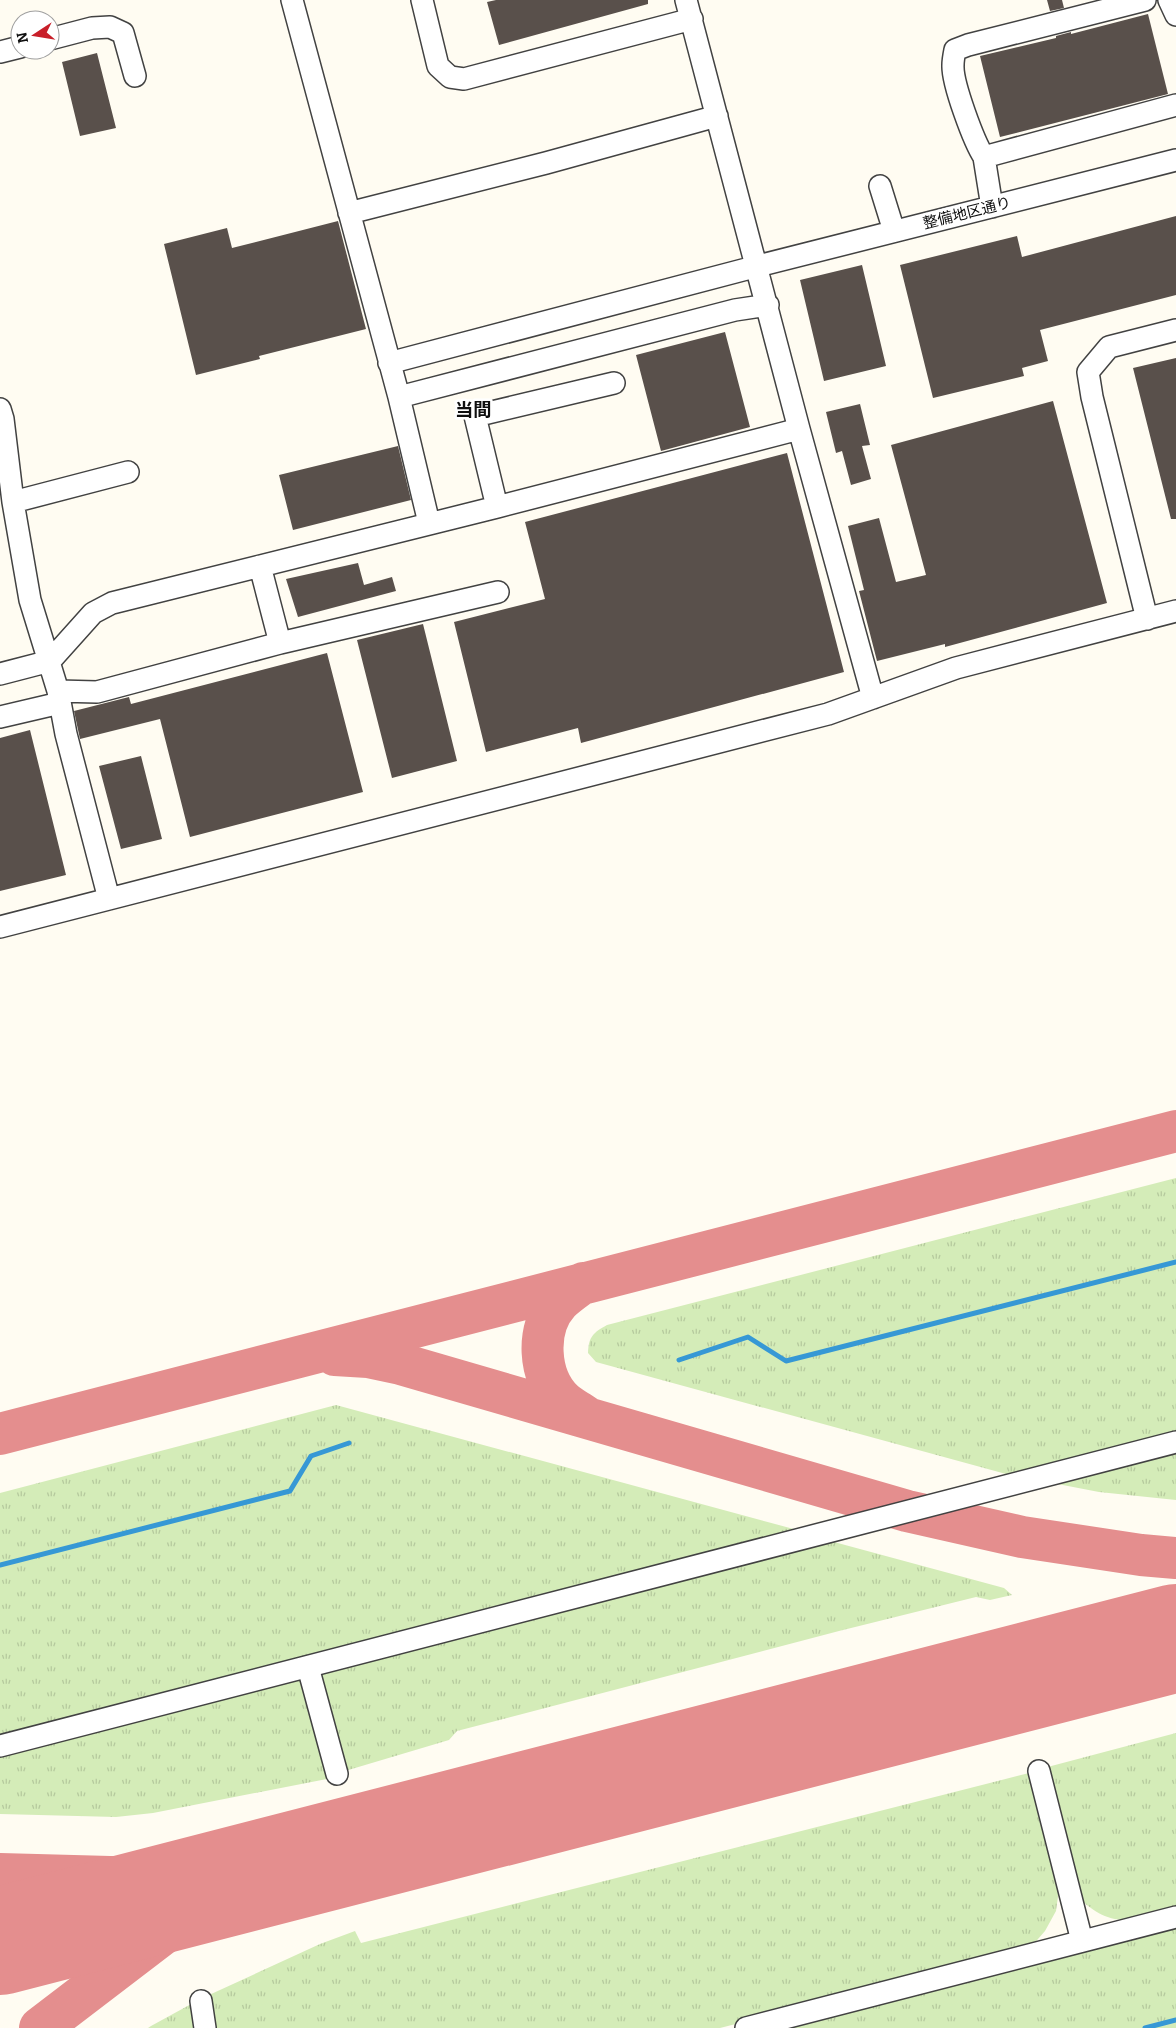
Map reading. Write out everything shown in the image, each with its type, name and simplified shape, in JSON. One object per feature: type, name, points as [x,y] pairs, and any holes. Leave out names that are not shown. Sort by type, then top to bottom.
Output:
[{"type":"street","points":[[292,0],[399,397],[429,523]]},
{"type":"street","points":[[422,0],[438,66],[450,77],[464,79],[689,10],[758,266],[799,429],[873,698]]},
{"type":"street","points":[[992,207],[984,157],[977,146],[959,94],[952,66],[955,50],[968,45],[1145,0]]},
{"type":"street","points":[[1170,0],[1176,15]]},
{"type":"street","points":[[60,36],[92,28],[110,27],[122,33],[135,76]]},
{"type":"street","points":[[984,157],[1176,105]]},
{"type":"street","points":[[349,213],[565,158],[718,116]]},
{"type":"street","name":"整備地区通り","points":[[389,363],[758,266],[1176,160]]},
{"type":"street","points":[[880,186],[894,231]]},
{"type":"street","points":[[399,397],[735,310],[768,305]]},
{"type":"street","points":[[1147,619],[1092,397],[1088,372],[1109,347],[1176,330]]},
{"type":"street","points":[[498,507],[476,416],[614,383]]},
{"type":"street","points":[[0,409],[3,419],[13,502],[30,600],[50,661],[66,734],[109,899]]},
{"type":"street","points":[[0,674],[50,661],[93,613],[112,603],[498,507],[799,429]]},
{"type":"street","points":[[13,502],[128,472]]},
{"type":"street","points":[[260,566],[280,643]]},
{"type":"street","points":[[0,717],[59,697],[97,692],[280,643],[498,592]]},
{"type":"street","points":[[0,927],[828,714],[956,668],[1176,611]]},
{"type":"street","points":[[0,1746],[1176,1442]]},
{"type":"street","points":[[308,1667],[337,1774]]},
{"type":"street","points":[[1039,1771],[1082,1941]]},
{"type":"street","points":[[746,2028],[1176,1917]]},
{"type":"street","points":[[201,2001],[205,2028]]},
{"type":"green space","points":[[1176,1178],[1176,1436],[1017,1477],[596,1362],[588,1353],[589,1343],[593,1336],[598,1330],[607,1325]]},
{"type":"green space","points":[[336,1405],[801,1531],[0,1740],[0,1493]]},
{"type":"green space","points":[[1176,1447],[1176,1500],[1099,1492],[1042,1481]]},
{"type":"green space","points":[[823,1539],[1004,1588],[1012,1595],[990,1600],[976,1597],[457,1731],[449,1740],[345,1771],[314,1673]]},
{"type":"green space","points":[[301,1677],[332,1778],[153,1813],[116,1817],[0,1814],[0,1752]]},
{"type":"green space","points":[[1176,1733],[1176,1910],[1124,1920],[1101,1914],[1077,1896],[1040,1769]]},
{"type":"green space","points":[[1033,1772],[1060,1882],[1056,1911],[1045,1931],[1031,1947],[1010,1954],[720,2028],[214,2028],[209,1995],[320,1944],[355,1931],[361,1943]]},
{"type":"green space","points":[[1176,1922],[1176,2028],[763,2028]]},
{"type":"green space","points":[[193,2003],[196,2028],[148,2028],[151,2026]]},
{"type":"building","points":[[496,0],[648,0],[648,4],[499,45],[487,2]]},
{"type":"building","points":[[1047,0],[1062,0],[1064,8],[1050,11]]},
{"type":"building","points":[[1148,14],[1168,94],[1000,137],[980,56]]},
{"type":"building","points":[[97,53],[116,128],[80,136],[62,62]]},
{"type":"building","points":[[1176,216],[1176,295],[1040,330],[1048,361],[1022,368],[1024,376],[933,398],[900,265],[1017,236],[1022,257]]},
{"type":"building","points":[[338,221],[366,329],[259,356],[260,359],[196,375],[164,244],[227,228],[232,248]]},
{"type":"building","points":[[862,265],[886,366],[824,381],[800,280]]},
{"type":"building","points":[[725,332],[750,427],[661,451],[636,355]]},
{"type":"building","points":[[1176,358],[1176,519],[1171,519],[1133,368]]},
{"type":"building","points":[[1053,401],[1107,603],[945,647],[945,644],[877,661],[859,591],[864,590],[848,526],[879,518],[896,582],[926,575],[891,445]]},
{"type":"building","points":[[860,404],[870,445],[862,446],[871,479],[851,485],[842,451],[836,453],[826,412]]},
{"type":"building","points":[[398,446],[411,500],[293,530],[279,475]]},
{"type":"building","points":[[787,453],[844,672],[581,743],[578,728],[486,752],[454,622],[545,599],[525,522]]},
{"type":"building","points":[[358,563],[364,585],[392,577],[396,591],[298,617],[286,579]]},
{"type":"building","points":[[423,624],[457,761],[392,778],[357,640]]},
{"type":"building","points":[[327,653],[363,792],[190,837],[160,719],[80,739],[74,711],[129,697],[131,704]]},
{"type":"building","points":[[30,730],[66,875],[0,891],[0,738]]},
{"type":"building","points":[[141,756],[162,839],[121,849],[99,766]]},
{"type":"waterway","points":[[679,1360],[748,1337],[786,1361],[1176,1262]]},
{"type":"waterway","points":[[0,1565],[290,1491],[311,1456],[349,1443]]},
{"type":"waterway","points":[[1145,2028],[1176,2020]]},
{"type":"taxiway","points":[[0,1434],[1176,1131]]},
{"type":"taxiway","points":[[583,1283],[562,1299],[551,1313],[543,1338],[543,1352],[544,1366],[548,1379],[555,1391],[565,1403],[585,1416]]},
{"type":"taxiway","points":[[335,1355],[368,1357],[401,1364],[907,1511],[1022,1537],[1141,1555],[1176,1558]]},
{"type":"taxiway","points":[[0,1874],[245,1878]]},
{"type":"taxiway","points":[[40,2028],[231,1882]]},
{"type":"runway","points":[[0,1941],[1176,1638]]},
{"type":"district","name":"当間","points":[[473,410]]}]
